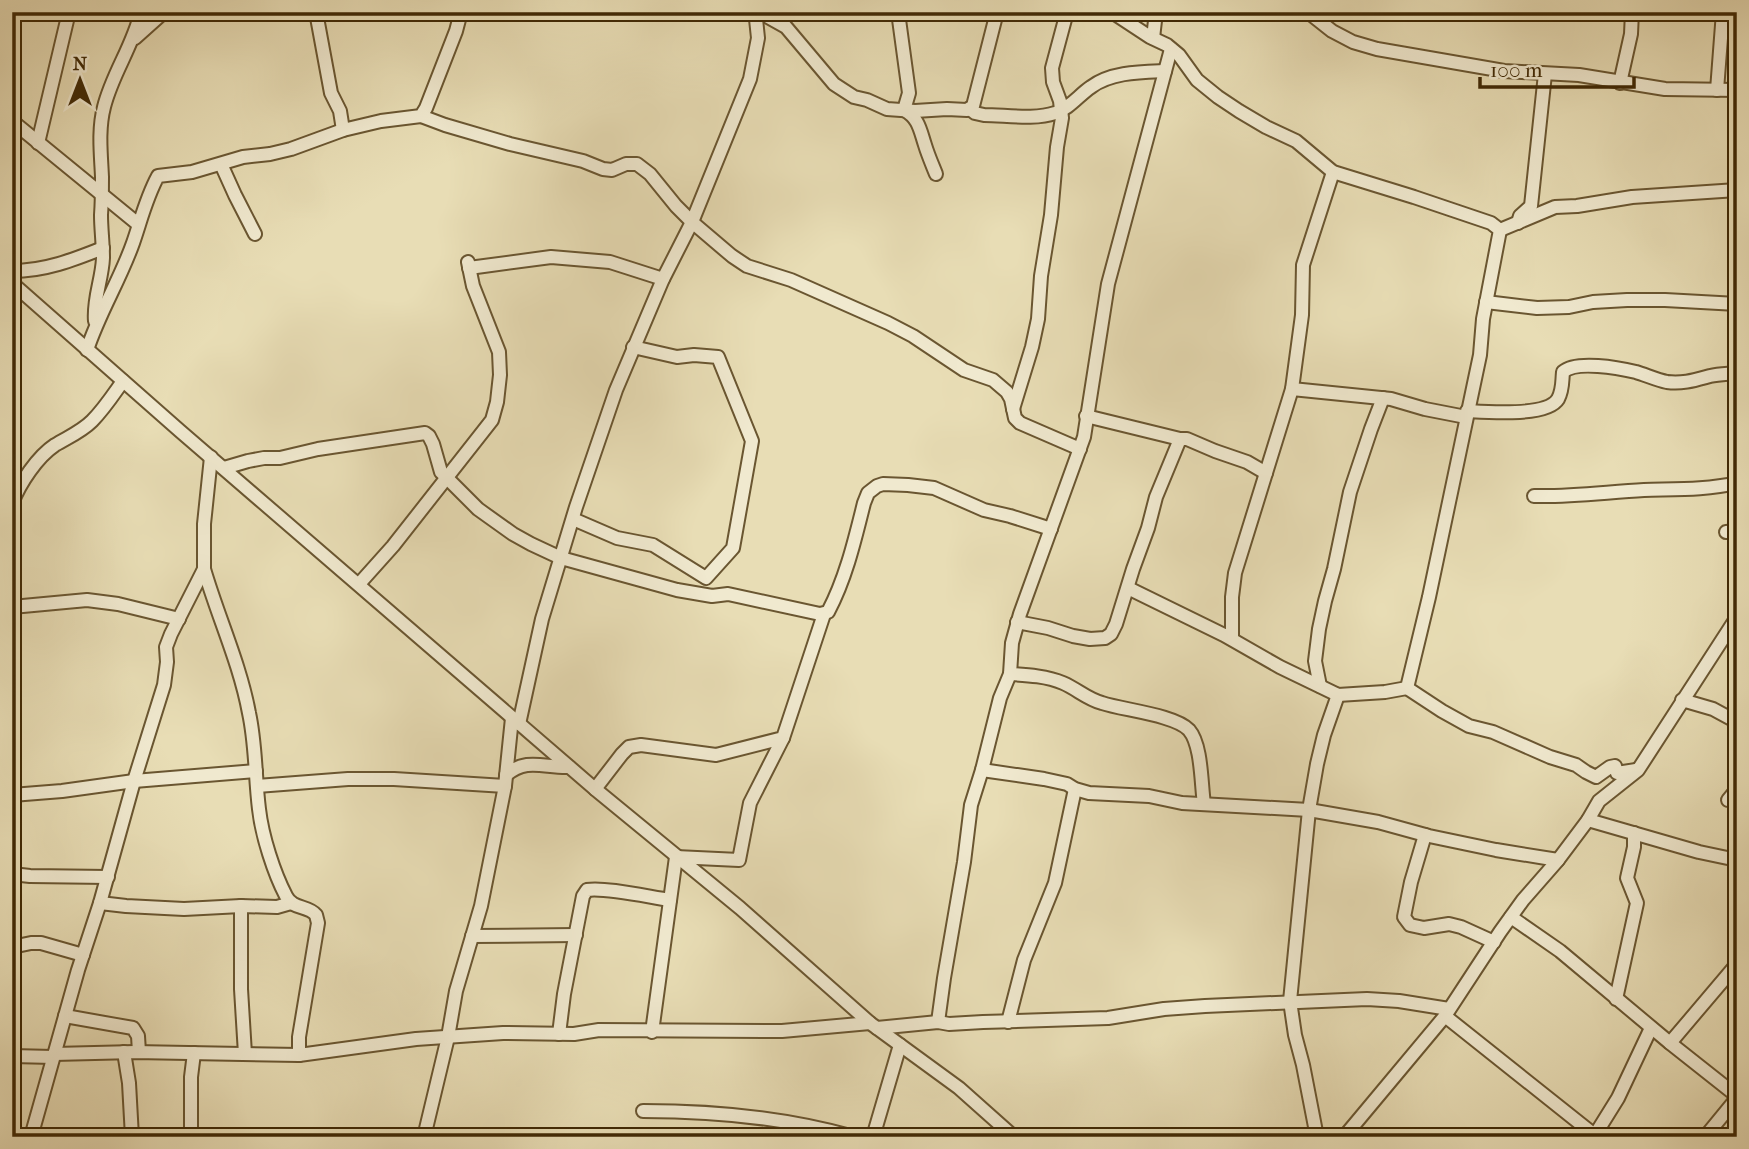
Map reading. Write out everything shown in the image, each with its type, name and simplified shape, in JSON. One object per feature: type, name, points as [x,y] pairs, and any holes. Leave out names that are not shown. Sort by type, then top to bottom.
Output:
[{"type":"street","points":[[38,143],[69,12]]},
{"type":"street","points":[[95,326],[95,300],[103,248],[100,141],[103,111],[108,92],[137,30],[141,12]]},
{"type":"street","points":[[132,41],[164,12]]},
{"type":"street","points":[[316,12],[331,93],[340,111],[343,130]]},
{"type":"street","points":[[421,116],[461,12]]},
{"type":"street","points":[[898,12],[909,93],[904,110]]},
{"type":"street","points":[[970,109],[997,12]]},
{"type":"street","points":[[1013,410],[1038,319],[1062,110],[1051,75],[1067,12]]},
{"type":"street","points":[[1112,12],[1179,55],[1197,80],[1219,97],[1256,121],[1296,141],[1334,172],[1491,223],[1500,230]]},
{"type":"street","points":[[1153,38],[1156,12]]},
{"type":"street","points":[[1308,12],[1332,31],[1377,48],[1504,71],[1578,75],[1665,89],[1737,90]]},
{"type":"street","points":[[1620,83],[1631,34],[1632,12]]},
{"type":"street","points":[[1717,90],[1723,12]]},
{"type":"street","points":[[425,1137],[456,990],[481,906],[515,721],[542,619],[615,390],[663,279],[692,222],[750,79],[758,38],[756,14],[786,27],[834,84],[854,97],[887,109],[970,109],[984,115],[1041,117],[1062,110],[1091,86],[1108,78],[1165,71]]},
{"type":"street","points":[[938,1023],[971,805],[1000,698],[1010,674],[1012,643],[1017,622],[1084,437],[1108,284],[1171,49]]},
{"type":"street","points":[[1517,224],[1520,216],[1531,206],[1545,74]]},
{"type":"street","points":[[904,110],[911,114],[921,127],[936,174]]},
{"type":"street","points":[[87,350],[95,326],[133,244],[147,199],[158,176],[192,172],[243,157],[291,149],[343,130],[381,121],[421,116],[603,169],[612,170],[626,164],[637,164],[650,174],[692,222],[747,266],[791,281],[913,336],[964,370],[993,380],[1007,392],[1015,418],[1020,423],[1080,449]]},
{"type":"street","points":[[12,121],[138,224]]},
{"type":"street","points":[[221,164],[255,234]]},
{"type":"street","points":[[1232,639],[1235,573],[1292,388],[1302,315],[1303,265],[1334,172]]},
{"type":"street","points":[[1500,230],[1555,207],[1632,197],[1737,190]]},
{"type":"street","points":[[1407,688],[1480,355],[1486,302],[1500,230]]},
{"type":"street","points":[[12,271],[57,265],[103,248]]},
{"type":"street","points":[[359,584],[393,546],[492,420],[500,375],[499,352],[473,286],[469,265],[551,257],[610,262],[663,279]]},
{"type":"street","points":[[12,283],[515,721],[740,908],[874,1026],[959,1088],[1014,1137]]},
{"type":"street","points":[[1486,302],[1537,308],[1627,300],[1737,304]]},
{"type":"street","points":[[573,519],[617,538],[653,545],[706,578],[733,548],[752,441],[718,357],[677,357],[633,347]]},
{"type":"street","points":[[1292,388],[1383,398],[1466,414],[1550,407],[1562,388],[1563,372],[1569,368],[1611,368],[1668,382],[1691,382],[1737,373]]},
{"type":"street","points":[[12,503],[19,486],[43,455],[92,421],[123,381]]},
{"type":"street","points":[[1320,687],[1315,661],[1323,611],[1350,492],[1383,398]]},
{"type":"street","points":[[1086,416],[1187,439],[1247,462],[1266,474]]},
{"type":"street","points":[[224,468],[248,461],[281,458],[318,449],[425,433],[433,444],[440,469],[478,509],[513,534],[561,558],[677,590],[712,596],[728,594],[824,614]]},
{"type":"street","points":[[1017,622],[1090,639],[1105,638],[1111,634],[1148,528],[1156,496],[1180,439]]},
{"type":"street","points":[[211,457],[204,524],[204,569],[249,711],[259,812],[286,897],[296,907],[313,911],[318,923],[299,1037],[299,1055]]},
{"type":"street","points":[[1534,496],[1566,497],[1680,490],[1737,483]]},
{"type":"street","points":[[676,857],[739,860],[750,803],[783,738],[824,614],[828,612],[841,583],[868,493],[883,484],[934,488],[984,510],[1051,529]]},
{"type":"street","points":[[31,1137],[164,685],[166,648],[204,569]]},
{"type":"street","points":[[1128,588],[1178,611],[1280,667],[1338,695],[1407,688],[1469,726],[1493,732],[1550,757],[1576,765],[1596,776],[1615,766],[1617,773],[1638,770]]},
{"type":"street","points":[[12,607],[87,600],[118,604],[179,619]]},
{"type":"street","points":[[1344,1137],[1447,1013],[1523,900],[1558,860],[1599,801],[1638,770],[1737,617]]},
{"type":"street","points":[[1010,674],[1031,675],[1063,683],[1100,703],[1176,721],[1188,729],[1194,738],[1198,754],[1204,804]]},
{"type":"street","points":[[1317,1137],[1303,1065],[1294,1035],[1290,1002],[1317,764],[1338,695]]},
{"type":"street","points":[[1682,700],[1713,709],[1737,722]]},
{"type":"street","points":[[595,789],[629,747],[641,745],[716,755],[783,738]]},
{"type":"street","points":[[505,781],[518,766],[526,764],[569,767]]},
{"type":"street","points":[[982,770],[1044,779],[1089,793],[1149,796],[1182,803],[1310,810],[1378,822],[1496,850],[1558,860]]},
{"type":"street","points":[[12,795],[257,771]]},
{"type":"street","points":[[257,786],[348,779],[505,781]]},
{"type":"street","points":[[1008,1022],[1024,960],[1055,883],[1075,789]]},
{"type":"street","points":[[1728,800],[1737,789]]},
{"type":"street","points":[[1588,820],[1699,852],[1737,860]]},
{"type":"street","points":[[1616,999],[1637,903],[1627,878],[1634,848],[1634,833]]},
{"type":"street","points":[[1425,835],[1404,917],[1410,925],[1424,928],[1449,924],[1494,942]]},
{"type":"street","points":[[652,1032],[676,857]]},
{"type":"street","points":[[12,874],[108,877]]},
{"type":"street","points":[[559,1034],[566,983],[583,896],[587,890],[670,900]]},
{"type":"street","points":[[100,903],[184,909],[276,907],[291,903]]},
{"type":"street","points":[[241,906],[241,989],[245,1054]]},
{"type":"street","points":[[1511,917],[1560,951],[1737,1097],[1705,1137]]},
{"type":"street","points":[[472,936],[576,936]]},
{"type":"street","points":[[12,947],[41,943],[83,956]]},
{"type":"street","points":[[1670,1044],[1737,964]]},
{"type":"street","points":[[12,1056],[124,1052],[299,1055],[416,1039],[503,1032],[574,1034],[599,1030],[782,1031],[1108,1018],[1164,1009],[1367,999],[1399,1001],[1447,1013],[1594,1136],[1618,1098],[1651,1028]]},
{"type":"street","points":[[65,1016],[133,1028],[138,1036],[139,1052]]},
{"type":"street","points":[[873,1137],[900,1045]]},
{"type":"street","points":[[124,1052],[132,1137]]},
{"type":"street","points":[[191,1137],[191,1077],[194,1053]]},
{"type":"street","points":[[643,1111],[688,1111],[781,1119],[854,1137]]}]
